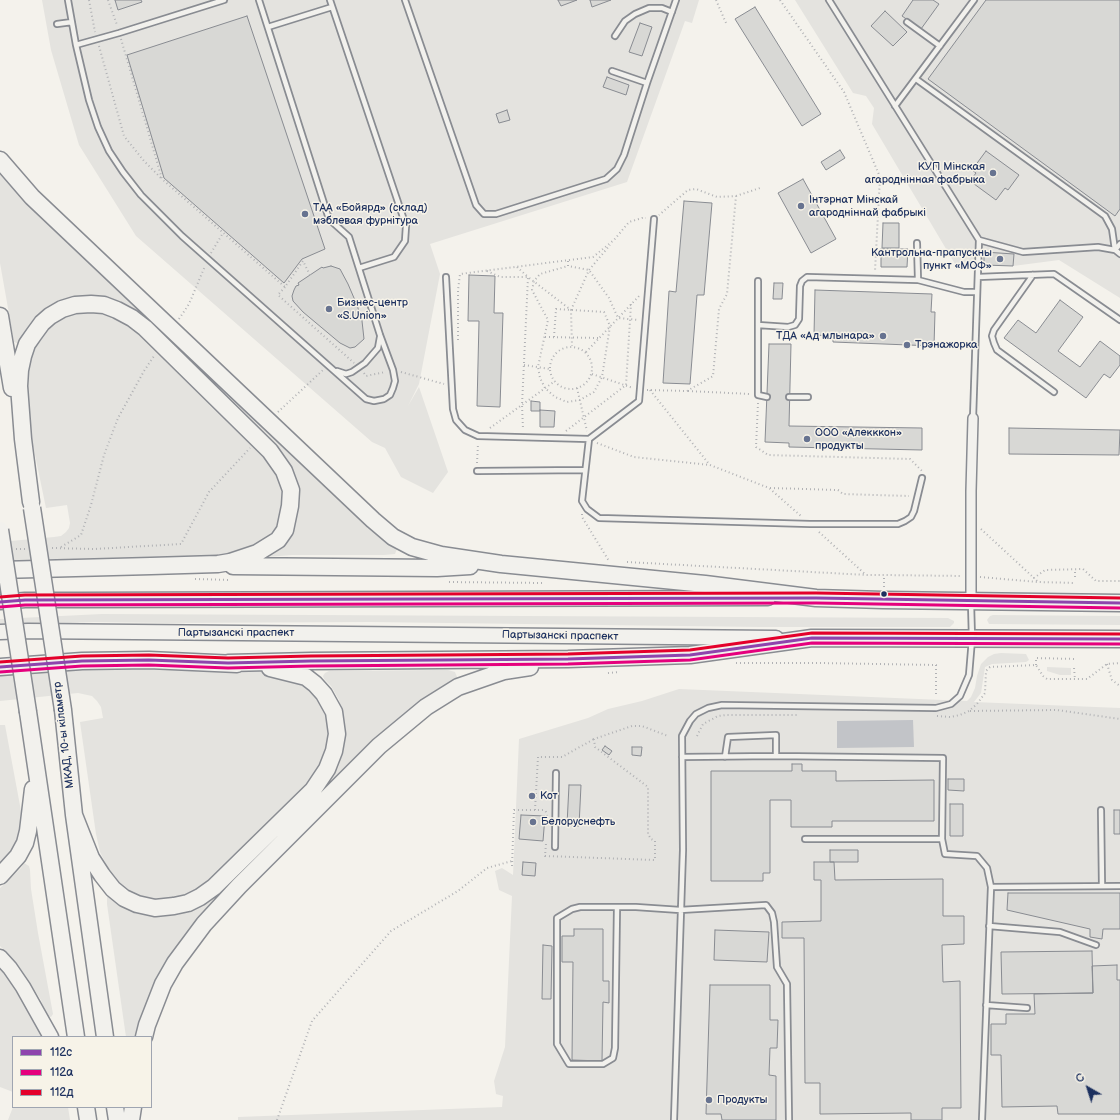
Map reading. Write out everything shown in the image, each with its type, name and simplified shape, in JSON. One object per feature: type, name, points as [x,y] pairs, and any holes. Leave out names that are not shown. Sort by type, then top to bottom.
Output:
[{"type":"highway","points":[[0,160],[32,197],[172,331],[373,520],[393,537],[403,543],[421,550],[441,555],[502,564],[705,584],[816,598],[1120,602]]},
{"type":"highway","points":[[0,570],[151,566],[230,562],[257,553],[278,540],[285,530],[290,506],[291,490],[284,471],[270,451],[162,343],[132,318],[104,305],[91,304],[75,305],[62,309],[42,323],[27,344],[20,370],[19,386],[23,439],[31,505]]},
{"type":"highway","name":"МКАД, 10-ы кіламетр","points":[[0,316],[63,710],[74,815],[105,1036]]},
{"type":"highway","points":[[0,530],[76,1036]]},
{"type":"highway","points":[[151,566],[437,568],[502,564]]},
{"type":"highway","points":[[0,667],[82,661],[149,660],[228,663],[568,659],[690,655],[812,638]]},
{"type":"highway","name":"Партызанскі праспект","points":[[812,638],[1120,640]]},
{"type":"highway","points":[[144,1036],[163,984],[175,963],[204,924],[379,746],[426,708],[458,687],[504,671],[568,659]]},
{"type":"highway","points":[[74,815],[91,858],[113,889],[124,898],[137,904],[155,908],[188,903],[214,887],[313,790],[327,769],[337,741],[334,712],[324,694],[316,684],[306,677],[262,667],[228,663]]},
{"type":"highway","points":[[0,876],[18,856],[25,843],[32,805],[34,758]]},
{"type":"highway","points":[[86,1108],[87,1120]]},
{"type":"highway","points":[[115,1108],[117,1120]]},
{"type":"highway","points":[[131,1120],[134,1108]]},
{"type":"main road","points":[[0,602],[25,600],[816,598]]},
{"type":"main road","name":"Партызанскі праспект","points":[[0,632],[28,631],[812,638]]},
{"type":"main road","points":[[0,957],[10,968],[23,987],[50,1036]]},
{"type":"main road","points":[[81,1108],[87,1120]]},
{"type":"street","points":[[971,601],[970,576],[973,418]]},
{"type":"lane","points":[[68,0],[76,45],[89,100],[98,127],[109,151],[141,195],[178,231],[366,399],[374,401],[384,400],[390,395],[395,381],[393,370],[380,335],[349,237],[329,218],[259,0]]},
{"type":"lane","points":[[76,45],[224,0]]},
{"type":"lane","points":[[330,0],[406,226],[406,241],[394,257],[359,268]]},
{"type":"lane","points":[[405,0],[476,205],[484,214],[496,214],[606,179],[617,169],[624,155],[676,0]]},
{"type":"lane","points":[[829,0],[979,240],[973,418]]},
{"type":"lane","points":[[895,106],[973,0]]},
{"type":"lane","points":[[268,27],[332,7]]},
{"type":"lane","points":[[615,36],[625,21],[635,14],[649,8],[662,8],[672,12]]},
{"type":"lane","points":[[57,24],[72,22]]},
{"type":"lane","points":[[907,22],[940,46]]},
{"type":"lane","points":[[612,71],[647,83]]},
{"type":"lane","points":[[916,79],[1105,216],[1112,229],[1115,250]]},
{"type":"lane","points":[[446,277],[453,409],[456,420],[465,430],[478,436],[589,439],[639,401],[654,219]]},
{"type":"lane","points":[[979,240],[1023,252],[1098,247],[1115,250],[1120,254]]},
{"type":"lane","points":[[917,243],[918,280]]},
{"type":"lane","points":[[1115,250],[1120,244]]},
{"type":"lane","points":[[978,278],[1054,274],[1120,320]]},
{"type":"lane","points":[[1033,275],[994,330],[992,336],[998,350],[1054,392]]},
{"type":"lane","points":[[758,325],[788,327],[795,325],[799,319],[800,286],[806,277],[918,280],[964,292],[977,292]]},
{"type":"lane","points":[[758,281],[758,395],[767,397]]},
{"type":"lane","points":[[334,370],[346,374],[359,368],[378,348],[380,335]]},
{"type":"lane","points":[[789,397],[808,397]]},
{"type":"lane","points":[[589,439],[582,501],[587,510],[599,518],[810,524],[898,524],[911,517],[919,496],[923,476]]},
{"type":"lane","points":[[477,471],[585,470]]},
{"type":"lane","points":[[674,1120],[683,850],[682,736],[690,721],[696,714],[708,708],[722,705],[936,708],[951,704],[960,696],[969,675],[972,639],[971,601]]},
{"type":"lane","points":[[725,756],[728,737],[776,735],[776,756]]},
{"type":"lane","points":[[682,757],[776,756],[943,758],[942,839],[945,854],[977,856],[987,868],[990,887],[982,1120]]},
{"type":"lane","points":[[555,847],[556,773]]},
{"type":"lane","points":[[1101,810],[1102,886]]},
{"type":"lane","points":[[805,839],[942,839]]},
{"type":"lane","points":[[990,887],[1120,886]]},
{"type":"lane","points":[[617,908],[615,1048],[613,1058],[603,1064],[569,1064],[557,1044],[557,918],[576,908],[636,907],[680,910],[766,905],[772,913],[774,922],[777,967],[787,984],[789,1120]]},
{"type":"lane","points":[[989,926],[1060,932],[1096,946]]},
{"type":"lane","points":[[986,1006],[1027,1008]]},
{"type":"path","points":[[89,0],[96,39],[124,136],[144,161],[162,179],[285,287]]},
{"type":"path","points":[[108,0],[162,179]]},
{"type":"path","points":[[716,0],[726,23]]},
{"type":"path","points":[[780,0],[844,92],[880,177],[874,275]]},
{"type":"path","points":[[572,346],[571,310],[589,270],[629,222],[642,218],[654,219],[688,190],[696,189],[717,197],[736,196],[760,188]]},
{"type":"path","points":[[687,391],[713,376],[719,309],[727,294],[736,196]]},
{"type":"path","points":[[172,331],[189,304],[208,258],[223,233]]},
{"type":"path","points":[[458,342],[458,290],[460,274],[594,258],[614,240]]},
{"type":"path","points":[[310,275],[303,261],[278,295],[366,376],[393,370],[452,386]]},
{"type":"path","points":[[568,261],[568,266]]},
{"type":"path","points":[[554,337],[556,309],[604,312],[610,326],[602,377],[594,392],[580,400],[567,402],[555,397],[546,388],[540,378],[538,367],[548,320],[532,290],[534,281],[540,274],[568,266],[589,270],[609,298],[618,318]]},
{"type":"path","points":[[516,267],[571,310]]},
{"type":"path","points":[[486,270],[500,277],[528,277]]},
{"type":"path","points":[[517,430],[524,431],[522,405],[528,277]]},
{"type":"path","points":[[586,352],[648,285]]},
{"type":"path","points":[[564,433],[626,385],[631,304]]},
{"type":"path","points":[[618,318],[646,320]]},
{"type":"path","points":[[545,337],[599,338]]},
{"type":"path","points":[[60,547],[81,535],[91,505],[104,455],[118,418],[144,371],[162,343]]},
{"type":"path","points":[[572,346],[586,352],[592,362],[592,374],[586,383],[576,388],[565,388],[555,381],[550,369],[554,356],[559,351],[572,346]]},
{"type":"path","points":[[269,421],[328,365]]},
{"type":"path","points":[[524,365],[550,369]]},
{"type":"path","points":[[592,374],[640,390],[758,395],[756,447],[768,455],[910,459],[923,476]]},
{"type":"path","points":[[489,429],[555,381]]},
{"type":"path","points":[[576,388],[589,439],[596,443],[634,456],[710,465],[769,488],[838,490],[843,494],[919,496]]},
{"type":"path","points":[[650,390],[710,465]]},
{"type":"path","points":[[477,471],[479,428],[496,429]]},
{"type":"path","points":[[45,548],[94,548],[181,544],[209,492],[258,438]]},
{"type":"path","points":[[769,488],[867,576]]},
{"type":"path","points":[[971,520],[1038,582]]},
{"type":"path","points":[[585,523],[609,560],[608,566]]},
{"type":"path","points":[[15,549],[30,549]]},
{"type":"path","points":[[625,562],[867,576],[970,576],[1038,582],[1075,583]]},
{"type":"path","points":[[1075,569],[1075,577]]},
{"type":"path","points":[[1034,578],[1045,570],[1083,569],[1096,581],[1120,581]]},
{"type":"path","points":[[1075,659],[1036,658],[1036,665],[1043,676],[1047,679],[1075,679],[1087,678],[1107,664],[1120,663]]},
{"type":"path","points":[[732,664],[819,663],[936,665],[936,694]]},
{"type":"path","points":[[1107,664],[1112,680],[1120,686]]},
{"type":"path","points":[[969,711],[977,704],[985,693],[986,671],[990,667],[1036,665]]},
{"type":"path","points":[[1074,668],[1075,679]]},
{"type":"path","points":[[608,673],[623,672]]},
{"type":"path","points":[[935,716],[950,717],[969,711],[1057,710],[1120,719]]},
{"type":"path","points":[[697,736],[703,724],[718,716],[726,714],[804,715]]},
{"type":"path","points":[[546,840],[545,856],[655,860],[655,841],[651,839],[648,834],[648,787],[595,747],[594,739],[632,726],[642,726],[668,736]]},
{"type":"path","points":[[512,866],[514,810],[535,810]]},
{"type":"path","points":[[277,1120],[312,1021],[391,931],[458,891],[488,868],[512,861]]},
{"type":"shaded area","points":[[42,0],[699,0],[692,23],[685,21],[627,182],[430,244],[440,274],[419,384],[408,406],[419,387],[448,472],[433,493],[401,477],[385,448],[372,442],[136,236],[79,145],[51,50]]},
{"type":"shaded area","points":[[795,0],[1120,0],[1120,298],[1059,260],[1013,266],[955,264],[872,124],[874,108],[866,96],[853,93]]},
{"type":"shaded area","points":[[0,173],[15,191],[58,233],[293,454],[358,518],[397,549],[395,554],[292,555],[253,558],[268,551],[298,491],[297,481],[291,468],[274,443],[140,316],[95,298],[19,344],[14,342],[0,263]]},
{"type":"shaded area","points":[[87,312],[101,313],[116,318],[133,328],[239,426],[280,476],[285,496],[276,527],[268,536],[257,544],[246,549],[224,555],[202,557],[0,561],[0,542],[61,536],[69,528],[70,523],[67,505],[46,508],[30,431],[26,396],[27,368],[35,346],[43,334],[62,318]]},
{"type":"shaded area","points":[[102,614],[948,618],[954,621],[954,623],[950,627],[760,627],[370,622],[94,622],[0,626],[0,619]]},
{"type":"shaded area","points":[[993,615],[1120,616],[1120,625],[989,624],[987,620]]},
{"type":"shaded area","points":[[1001,653],[1026,654],[1029,660],[1026,662],[992,664],[985,667],[981,693],[974,702],[1120,708],[1120,1120],[238,1120],[238,1117],[502,1107],[503,1096],[496,1094],[494,1081],[505,1047],[512,896],[499,890],[495,871],[502,868],[513,875],[519,739],[588,718],[608,709],[642,701],[679,689],[967,701],[971,697],[975,688],[981,664],[988,657]]},
{"type":"shaded area","points":[[76,667],[264,670],[298,679],[319,695],[331,725],[323,764],[304,790],[197,892],[162,902],[136,897],[120,885],[110,872],[100,852],[96,834],[80,722],[103,718],[101,707],[97,701],[92,696],[78,693],[0,701],[0,674]]},
{"type":"shaded area","points":[[1047,667],[1071,668],[1071,675],[1060,675],[1047,671]]},
{"type":"shaded area","points":[[448,670],[455,672],[457,677],[456,681],[439,689],[417,703],[372,740],[217,901],[139,1036],[126,1036],[107,897],[110,896],[142,914],[154,917],[178,915],[203,906],[223,892],[319,792],[338,768],[343,752],[344,725],[339,700],[323,676],[329,671]]},
{"type":"shaded area","points":[[913,720],[914,747],[837,748],[837,721]]},
{"type":"shaded area","points":[[0,725],[5,725],[24,827],[16,848],[0,866]]},
{"type":"shaded area","points":[[24,863],[29,866],[30,870],[31,889],[38,933],[53,1014],[51,1017],[46,1015],[41,1000],[17,964],[0,946],[0,888],[21,868]]},
{"type":"shaded area","points":[[0,966],[13,981],[42,1036],[12,1036],[12,1092],[0,1087]]},
{"type":"shaded area","points":[[13,1108],[68,1108],[70,1120],[8,1120]]},
{"type":"building","points":[[115,0],[141,0],[142,2],[118,10]]},
{"type":"building","points":[[558,0],[577,0],[561,6]]},
{"type":"building","points":[[590,0],[611,0],[592,7]]},
{"type":"building","points":[[913,0],[933,0],[939,4],[921,29],[902,16]]},
{"type":"building","points":[[986,0],[1120,0],[1120,209],[1115,216],[928,79]]},
{"type":"building","points":[[755,7],[821,114],[802,126],[735,19]]},
{"type":"building","points":[[885,11],[907,32],[893,46],[871,26]]},
{"type":"building","points":[[247,16],[325,249],[302,259],[284,283],[164,178],[127,55]]},
{"type":"building","points":[[640,23],[652,27],[642,56],[629,52]]},
{"type":"building","points":[[607,77],[629,85],[626,95],[603,87]]},
{"type":"building","points":[[507,110],[510,120],[499,123],[496,114]]},
{"type":"building","points":[[840,150],[845,158],[826,170],[821,162]]},
{"type":"building","points":[[986,151],[1019,175],[1008,190],[1005,188],[996,200],[970,181],[976,173],[972,170]]},
{"type":"building","name":"Інтэрнат Мінскай агародніннай фабрыкі","points":[[803,179],[836,239],[811,253],[778,193]]},
{"type":"building","points":[[684,201],[712,203],[704,295],[697,295],[690,384],[663,383],[669,291],[676,292]]},
{"type":"building","points":[[883,223],[899,223],[899,248],[882,248]]},
{"type":"building","points":[[881,249],[908,249],[907,267],[881,267]]},
{"type":"building","points":[[984,252],[1014,254],[1013,266],[984,265]]},
{"type":"building","name":"Бизнес-центр «S.Union»","points":[[331,266],[340,269],[357,305],[362,321],[364,339],[355,347],[350,348],[340,343],[303,312],[293,301],[292,296],[296,286],[299,285],[298,283],[322,267]]},
{"type":"building","points":[[469,275],[495,276],[494,313],[503,313],[500,407],[477,406],[479,321],[468,321]]},
{"type":"building","points":[[774,283],[783,283],[782,299],[773,299]]},
{"type":"building","points":[[815,290],[932,294],[931,312],[935,312],[934,346],[833,342],[833,336],[814,335]]},
{"type":"building","points":[[1060,300],[1083,317],[1058,351],[1080,367],[1100,341],[1120,356],[1120,365],[1110,378],[1104,374],[1086,398],[1004,338],[1018,320],[1036,333]]},
{"type":"building","points":[[769,344],[791,344],[789,426],[922,428],[922,450],[789,447],[789,443],[765,442]]},
{"type":"building","points":[[531,401],[540,402],[540,411],[531,411]]},
{"type":"building","points":[[540,410],[555,411],[554,427],[540,427]]},
{"type":"building","points":[[1009,428],[1120,430],[1119,455],[1009,454]]},
{"type":"building","points":[[605,746],[612,751],[609,755],[602,750]]},
{"type":"building","points":[[632,747],[642,747],[641,756],[632,755]]},
{"type":"building","points":[[792,764],[802,764],[802,771],[836,771],[836,781],[934,780],[934,821],[832,821],[832,827],[791,827],[791,800],[770,800],[770,873],[763,873],[763,881],[711,881],[711,771],[792,771]]},
{"type":"building","points":[[948,779],[964,779],[964,791],[948,790]]},
{"type":"building","points":[[569,785],[581,785],[579,826],[567,825]]},
{"type":"building","points":[[950,804],[963,804],[963,836],[950,836]]},
{"type":"building","points":[[1114,810],[1120,810],[1120,834],[1114,834]]},
{"type":"building","points":[[521,815],[545,816],[543,841],[519,839]]},
{"type":"building","points":[[830,850],[858,850],[858,862],[830,862]]},
{"type":"building","points":[[523,862],[536,863],[535,876],[522,875]]},
{"type":"building","points":[[814,862],[834,862],[835,880],[943,879],[943,916],[964,916],[964,944],[942,945],[943,982],[960,981],[961,1108],[942,1108],[942,1120],[911,1120],[911,1113],[820,1114],[820,1083],[805,1083],[804,938],[782,938],[782,922],[821,921],[821,880],[814,880]]},
{"type":"building","points":[[1008,893],[1120,893],[1120,929],[1103,929],[1102,939],[1090,937],[1090,929],[1007,910]]},
{"type":"building","points":[[574,929],[603,929],[603,981],[609,981],[609,1003],[603,1002],[602,1061],[572,1060],[573,962],[562,962],[562,936],[574,936]]},
{"type":"building","points":[[715,930],[769,932],[767,962],[714,960]]},
{"type":"building","points":[[543,945],[552,946],[551,999],[542,999]]},
{"type":"building","points":[[1092,951],[1093,993],[1002,994],[1001,952]]},
{"type":"building","points":[[1117,965],[1117,980],[1120,980],[1120,1114],[1058,1114],[1057,1106],[1002,1107],[1001,1055],[991,1055],[991,1024],[1006,1024],[1006,1014],[1035,1014],[1034,994],[1093,993],[1092,966]]},
{"type":"building","points":[[710,985],[770,985],[770,1020],[778,1020],[777,1048],[770,1048],[769,1075],[776,1076],[776,1120],[722,1120],[721,1114],[706,1114]]},
{"type":"transit line","name":"112д","points":[[0,597],[25,595],[816,593],[1120,598]]},
{"type":"transit line","name":"112с","points":[[0,602],[25,600],[816,598],[1120,603]]},
{"type":"transit line","name":"112а","points":[[0,607],[25,605],[816,603],[1120,608]]},
{"type":"transit line","name":"112д","points":[[0,662],[82,656],[149,655],[228,658],[568,654],[690,650],[812,633],[1120,634]]},
{"type":"transit line","name":"112с","points":[[0,667],[82,661],[149,660],[228,663],[568,659],[690,655],[812,638],[1120,639]]},
{"type":"transit line","name":"112а","points":[[0,672],[82,666],[149,665],[228,668],[568,664],[690,660],[812,643],[1120,644]]},
{"type":"place","name":"КУП Мінская агароднінная фабрыка","points":[[993,173]]},
{"type":"place","name":"Інтэрнат Мінскай агародніннай фабрыкі","points":[[801,206]]},
{"type":"place","name":"ТАА «Бойярд» (склад) мэблевая фурнітура","points":[[305,214]]},
{"type":"place","name":"Кантрольна-прапускны пункт «МОФ»","points":[[1000,259]]},
{"type":"place","name":"Бизнес-центр «S.Union»","points":[[329,309]]},
{"type":"place","name":"ТДА «Ад млынара»","points":[[883,336]]},
{"type":"place","name":"Трэнажорка","points":[[907,345]]},
{"type":"place","name":"ООО «Алекккон» продукты","points":[[807,439]]},
{"type":"place","name":"Кот","points":[[532,796]]},
{"type":"place","name":"Белоруснефть","points":[[533,822]]},
{"type":"place","name":"Продукты","points":[[709,1100]]}]
